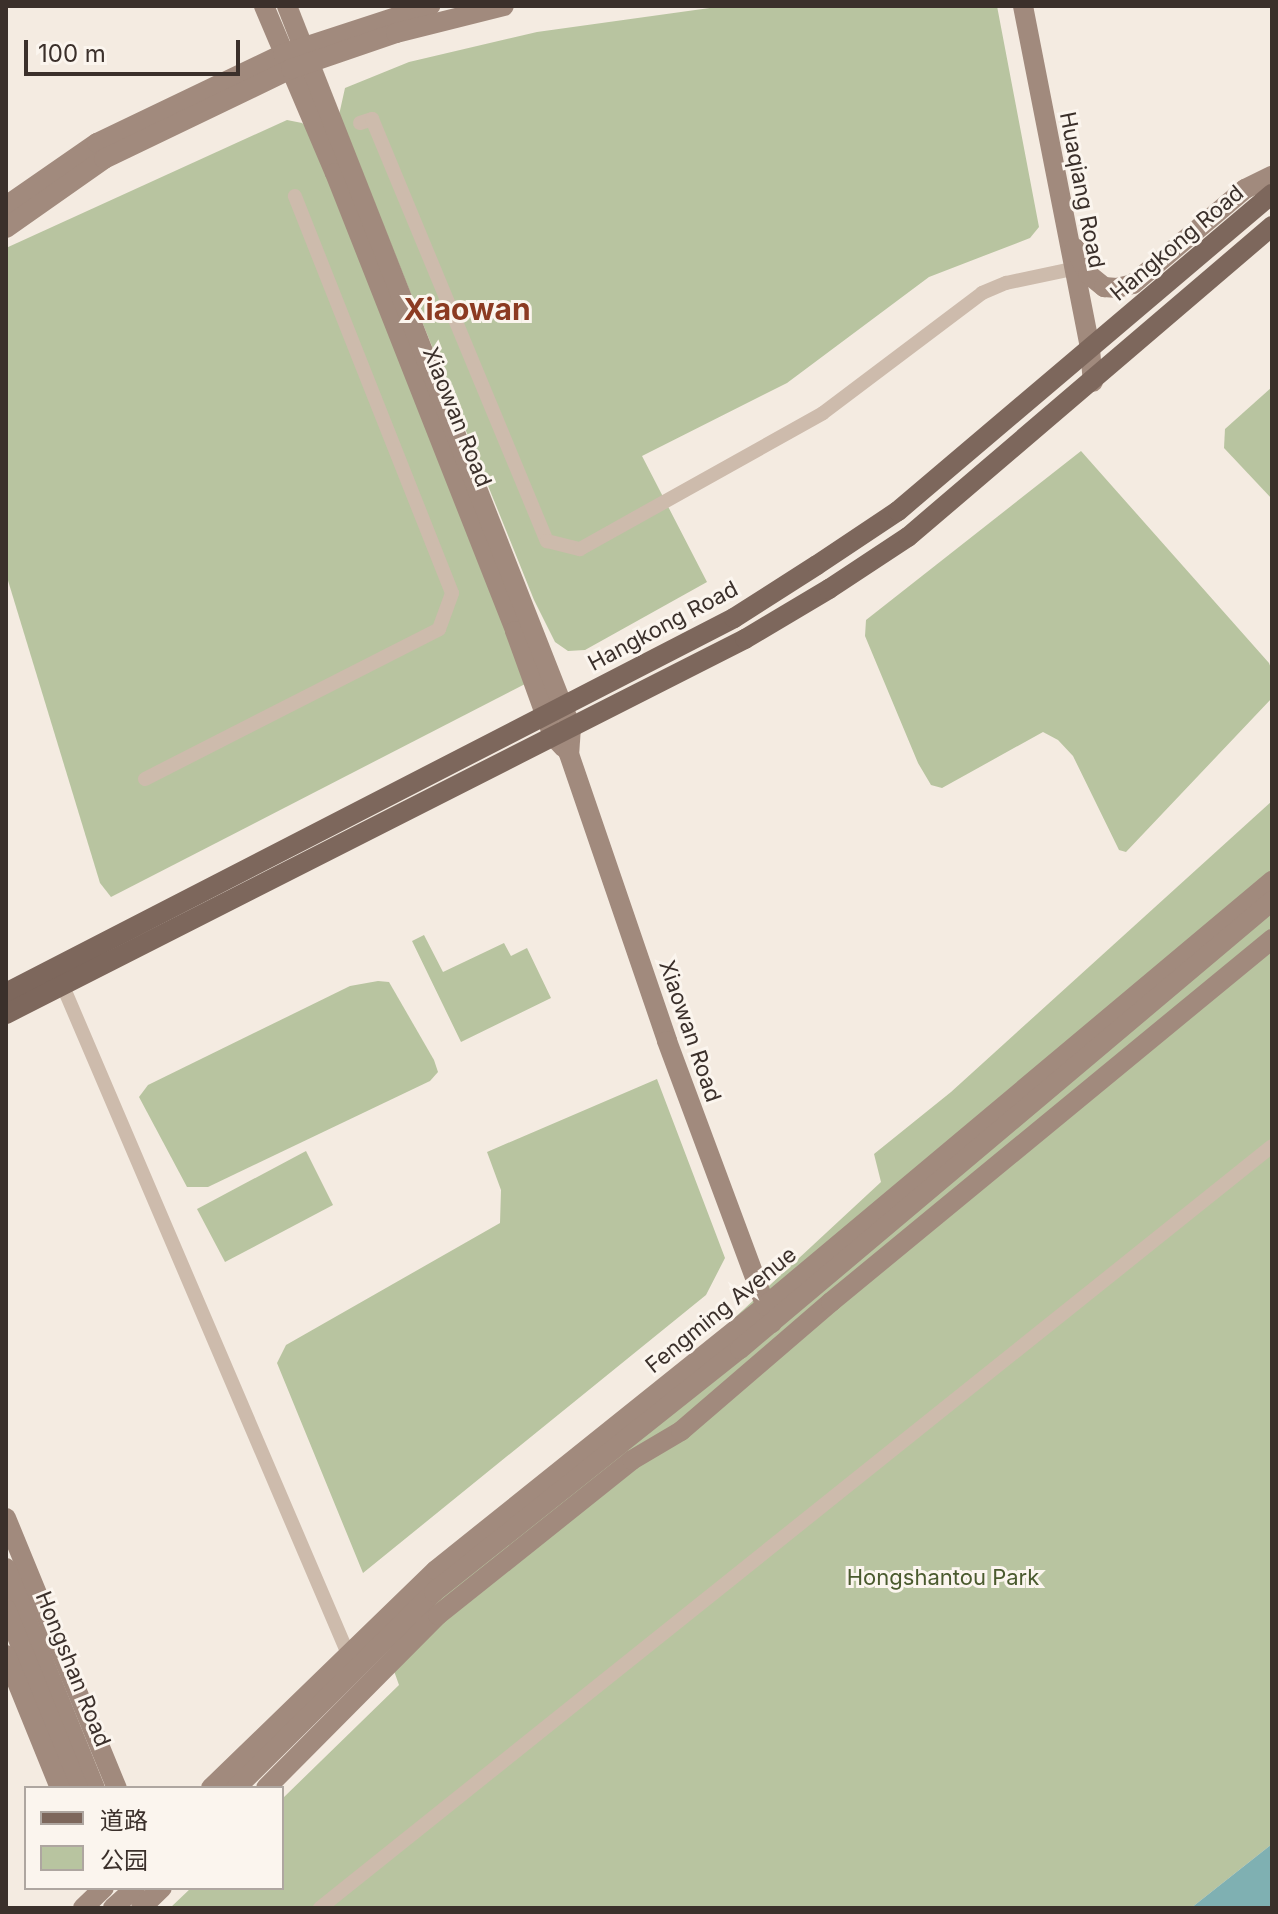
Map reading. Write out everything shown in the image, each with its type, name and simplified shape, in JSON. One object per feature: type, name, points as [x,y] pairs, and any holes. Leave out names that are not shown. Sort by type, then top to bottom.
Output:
[{"type":"main road","name":"Hangkong Road","points":[[6,993],[734,618],[898,511],[1272,194]]},
{"type":"main road","points":[[6,1014],[745,639],[842,581],[908,537],[1272,226]]},
{"type":"street","name":"Xiaowan Road","points":[[264,6],[297,58]]},
{"type":"street","name":"Xiaowan Road","points":[[287,6],[297,58],[562,732],[667,1041],[768,1314]]},
{"type":"street","points":[[6,206],[97,143],[297,58],[430,6]]},
{"type":"street","points":[[6,228],[104,159],[297,58],[504,6]]},
{"type":"street","name":"Huaqiang Road","points":[[1023,6],[1090,349],[1093,382]]},
{"type":"street","points":[[360,123],[372,119],[547,541],[580,549],[823,413],[982,293],[1006,283],[1072,269]]},
{"type":"street","points":[[1064,228],[1088,274],[1104,287],[1133,284],[1245,189],[1272,176]]},
{"type":"street","points":[[145,779],[439,629],[452,593],[295,196]]},
{"type":"street","name":"Fengming Avenue","points":[[213,1786],[436,1570],[768,1314],[1272,881]]},
{"type":"street","name":"Fengming Avenue","points":[[238,1786],[434,1592],[1272,901]]},
{"type":"street","points":[[268,1786],[438,1615],[632,1460],[681,1431],[831,1302],[1272,939]]},
{"type":"street","points":[[62,984],[348,1654]]},
{"type":"street","points":[[320,1908],[1272,1146]]},
{"type":"street","points":[[6,1518],[116,1786]]},
{"type":"street","name":"Hongshan Road","points":[[6,1568],[94,1786]]},
{"type":"street","name":"Hongshan Road","points":[[6,1609],[77,1786]]},
{"type":"street","points":[[6,1655],[59,1786]]},
{"type":"street","points":[[82,1908],[102,1890]]},
{"type":"street","points":[[126,1898],[155,1890]]},
{"type":"green space","points":[[724,6],[997,6],[1039,227],[1030,238],[929,277],[787,383],[642,456],[707,582],[585,650],[568,651],[555,642],[534,600],[339,115],[345,88],[409,62],[537,32]]},
{"type":"green space","points":[[287,120],[302,123],[314,133],[523,669],[525,684],[111,897],[100,883],[6,574],[6,248]]},
{"type":"green space","points":[[1272,387],[1272,499],[1224,448],[1225,429]]},
{"type":"green space","points":[[1081,451],[1269,663],[1272,671],[1272,698],[1126,852],[1119,850],[1073,756],[1058,740],[1043,732],[942,788],[931,785],[918,763],[865,636],[866,620]]},
{"type":"green space","name":"Hongshantou Park","points":[[1272,801],[1272,1844],[1191,1908],[170,1908],[189,1890],[284,1890],[284,1797],[399,1685],[384,1643],[881,1182],[874,1154],[951,1092]]},
{"type":"green space","points":[[424,935],[443,972],[504,943],[511,956],[527,948],[551,998],[461,1042],[412,941]]},
{"type":"green space","points":[[389,982],[434,1060],[438,1072],[430,1081],[208,1187],[187,1187],[139,1097],[148,1085],[350,986]]},
{"type":"green space","points":[[657,1079],[725,1258],[706,1295],[363,1573],[277,1363],[286,1345],[500,1223],[501,1190],[487,1152]]},
{"type":"green space","points":[[306,1151],[333,1205],[225,1262],[197,1209]]},
{"type":"water","points":[[1272,1844],[1272,1908],[1191,1908]]},
{"type":"district","name":"Xiaowan","points":[[467,309]]}]
